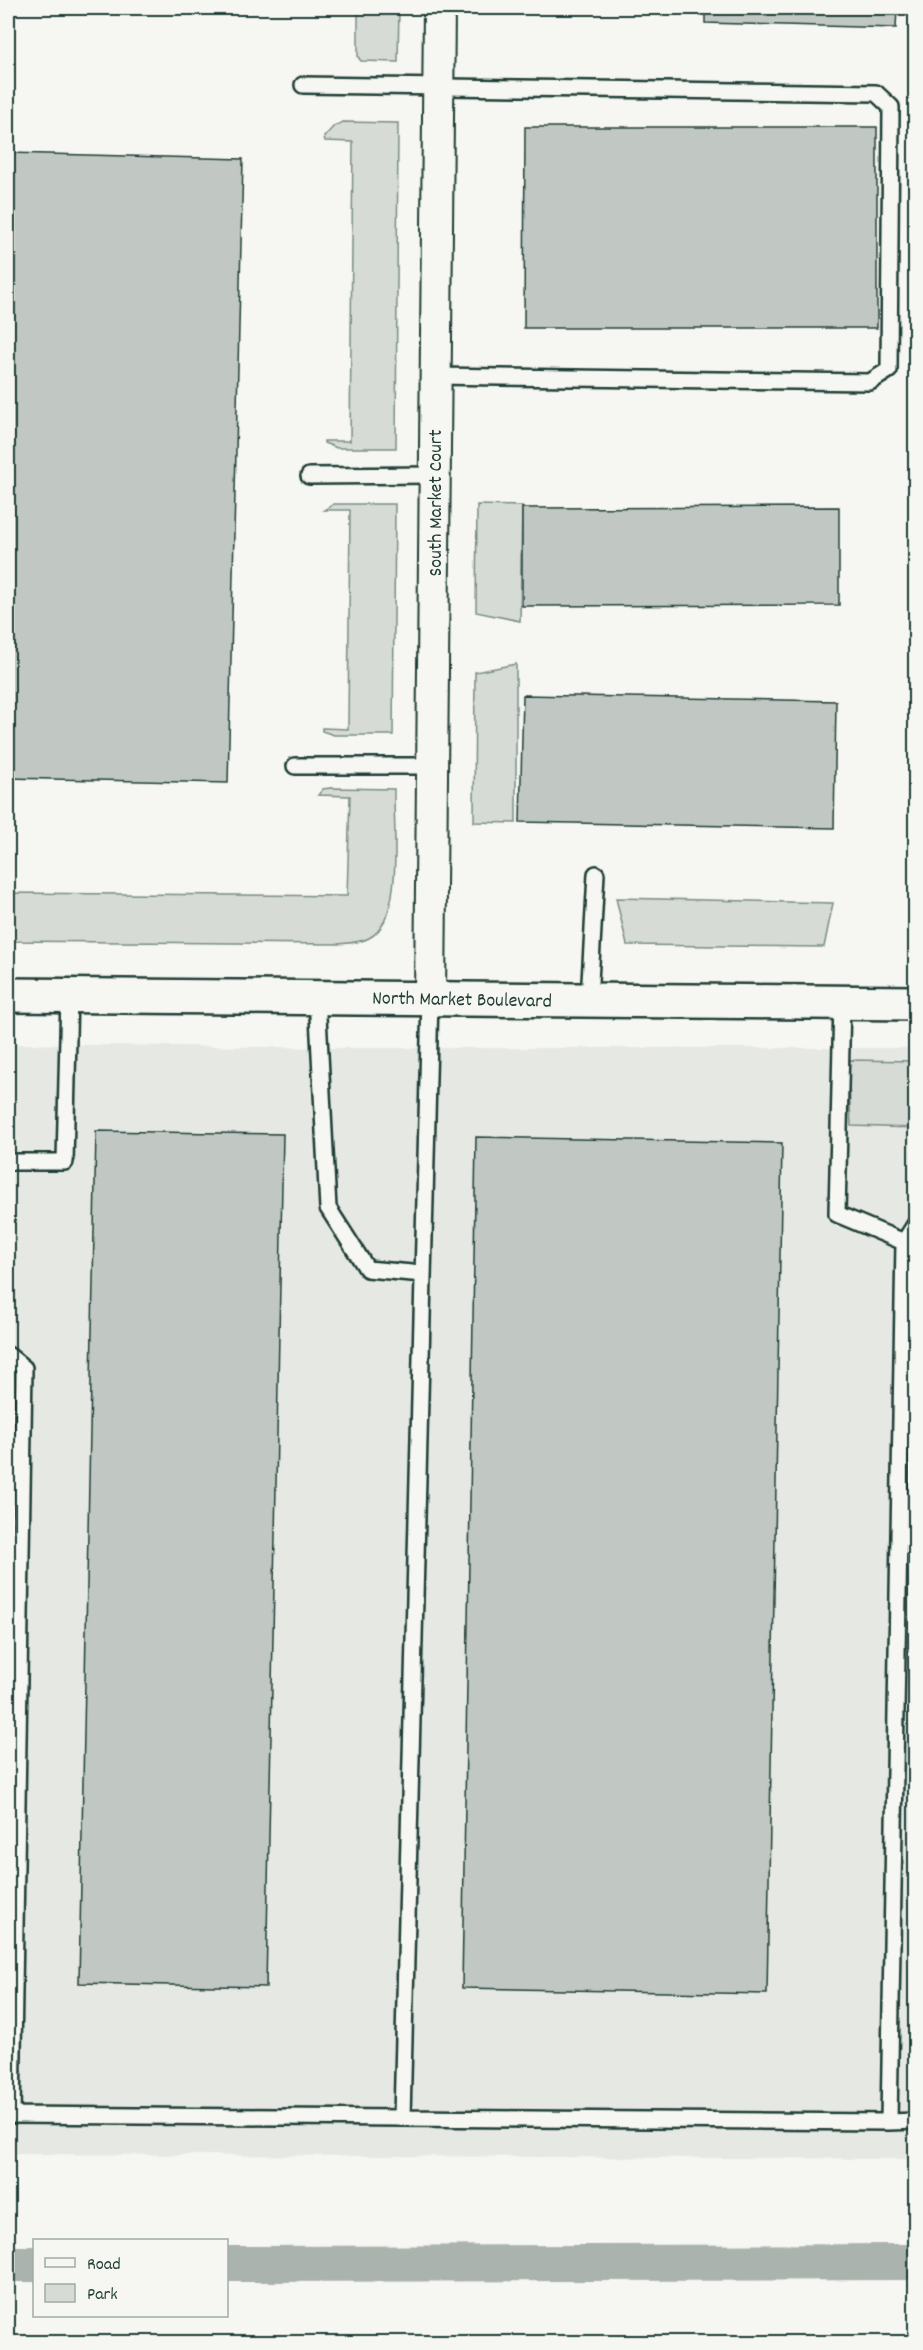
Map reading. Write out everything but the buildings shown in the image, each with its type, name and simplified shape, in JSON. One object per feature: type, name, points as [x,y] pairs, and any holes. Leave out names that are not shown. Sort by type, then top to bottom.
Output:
[{"type":"main road","name":"North Market Boulevard","points":[[8,994],[915,1003]]},
{"type":"street","name":"South Market Court","points":[[430,998],[439,8]]},
{"type":"lane","points":[[303,85],[876,93],[891,107],[889,370],[870,382],[435,376]]},
{"type":"lane","points":[[309,476],[435,475]]},
{"type":"lane","points":[[295,766],[432,766]]},
{"type":"lane","points":[[589,1000],[596,874]]},
{"type":"lane","points":[[8,1162],[65,1162],[69,995]]},
{"type":"lane","points":[[317,997],[328,1208],[367,1269],[423,1274]]},
{"type":"lane","points":[[402,2118],[430,998]]},
{"type":"lane","points":[[842,1002],[837,1214],[904,1242]]},
{"type":"lane","points":[[890,2121],[904,1242],[915,1223]]},
{"type":"lane","points":[[8,1355],[24,1368],[10,2103],[12,2115],[915,2121]]},
{"type":"shaded area","points":[[8,1044],[343,1048],[915,1048],[915,2159],[8,2154]]},
{"type":"green space","points":[[358,8],[399,8],[398,62],[361,61],[358,57]]},
{"type":"green space","points":[[343,122],[398,123],[396,448],[337,448],[324,443],[324,441],[350,441],[353,142],[325,141],[324,137],[334,126]]},
{"type":"green space","points":[[334,504],[395,504],[393,735],[334,735],[322,731],[322,728],[348,729],[350,510],[324,510]]},
{"type":"green space","points":[[477,505],[522,506],[520,621],[476,612]]},
{"type":"green space","points":[[516,664],[516,823],[474,822],[475,672]]},
{"type":"green space","points":[[323,789],[394,789],[395,870],[392,892],[388,912],[380,928],[369,938],[358,942],[338,944],[8,941],[8,893],[347,896],[350,796],[318,795]]},
{"type":"green space","points":[[616,898],[833,903],[824,947],[627,945]]},
{"type":"green space","points":[[848,1060],[915,1061],[914,1128],[851,1126]]},
{"type":"waterway","points":[[228,2264],[916,2262]]},
{"type":"waterway","points":[[8,2264],[33,2264]]}]
